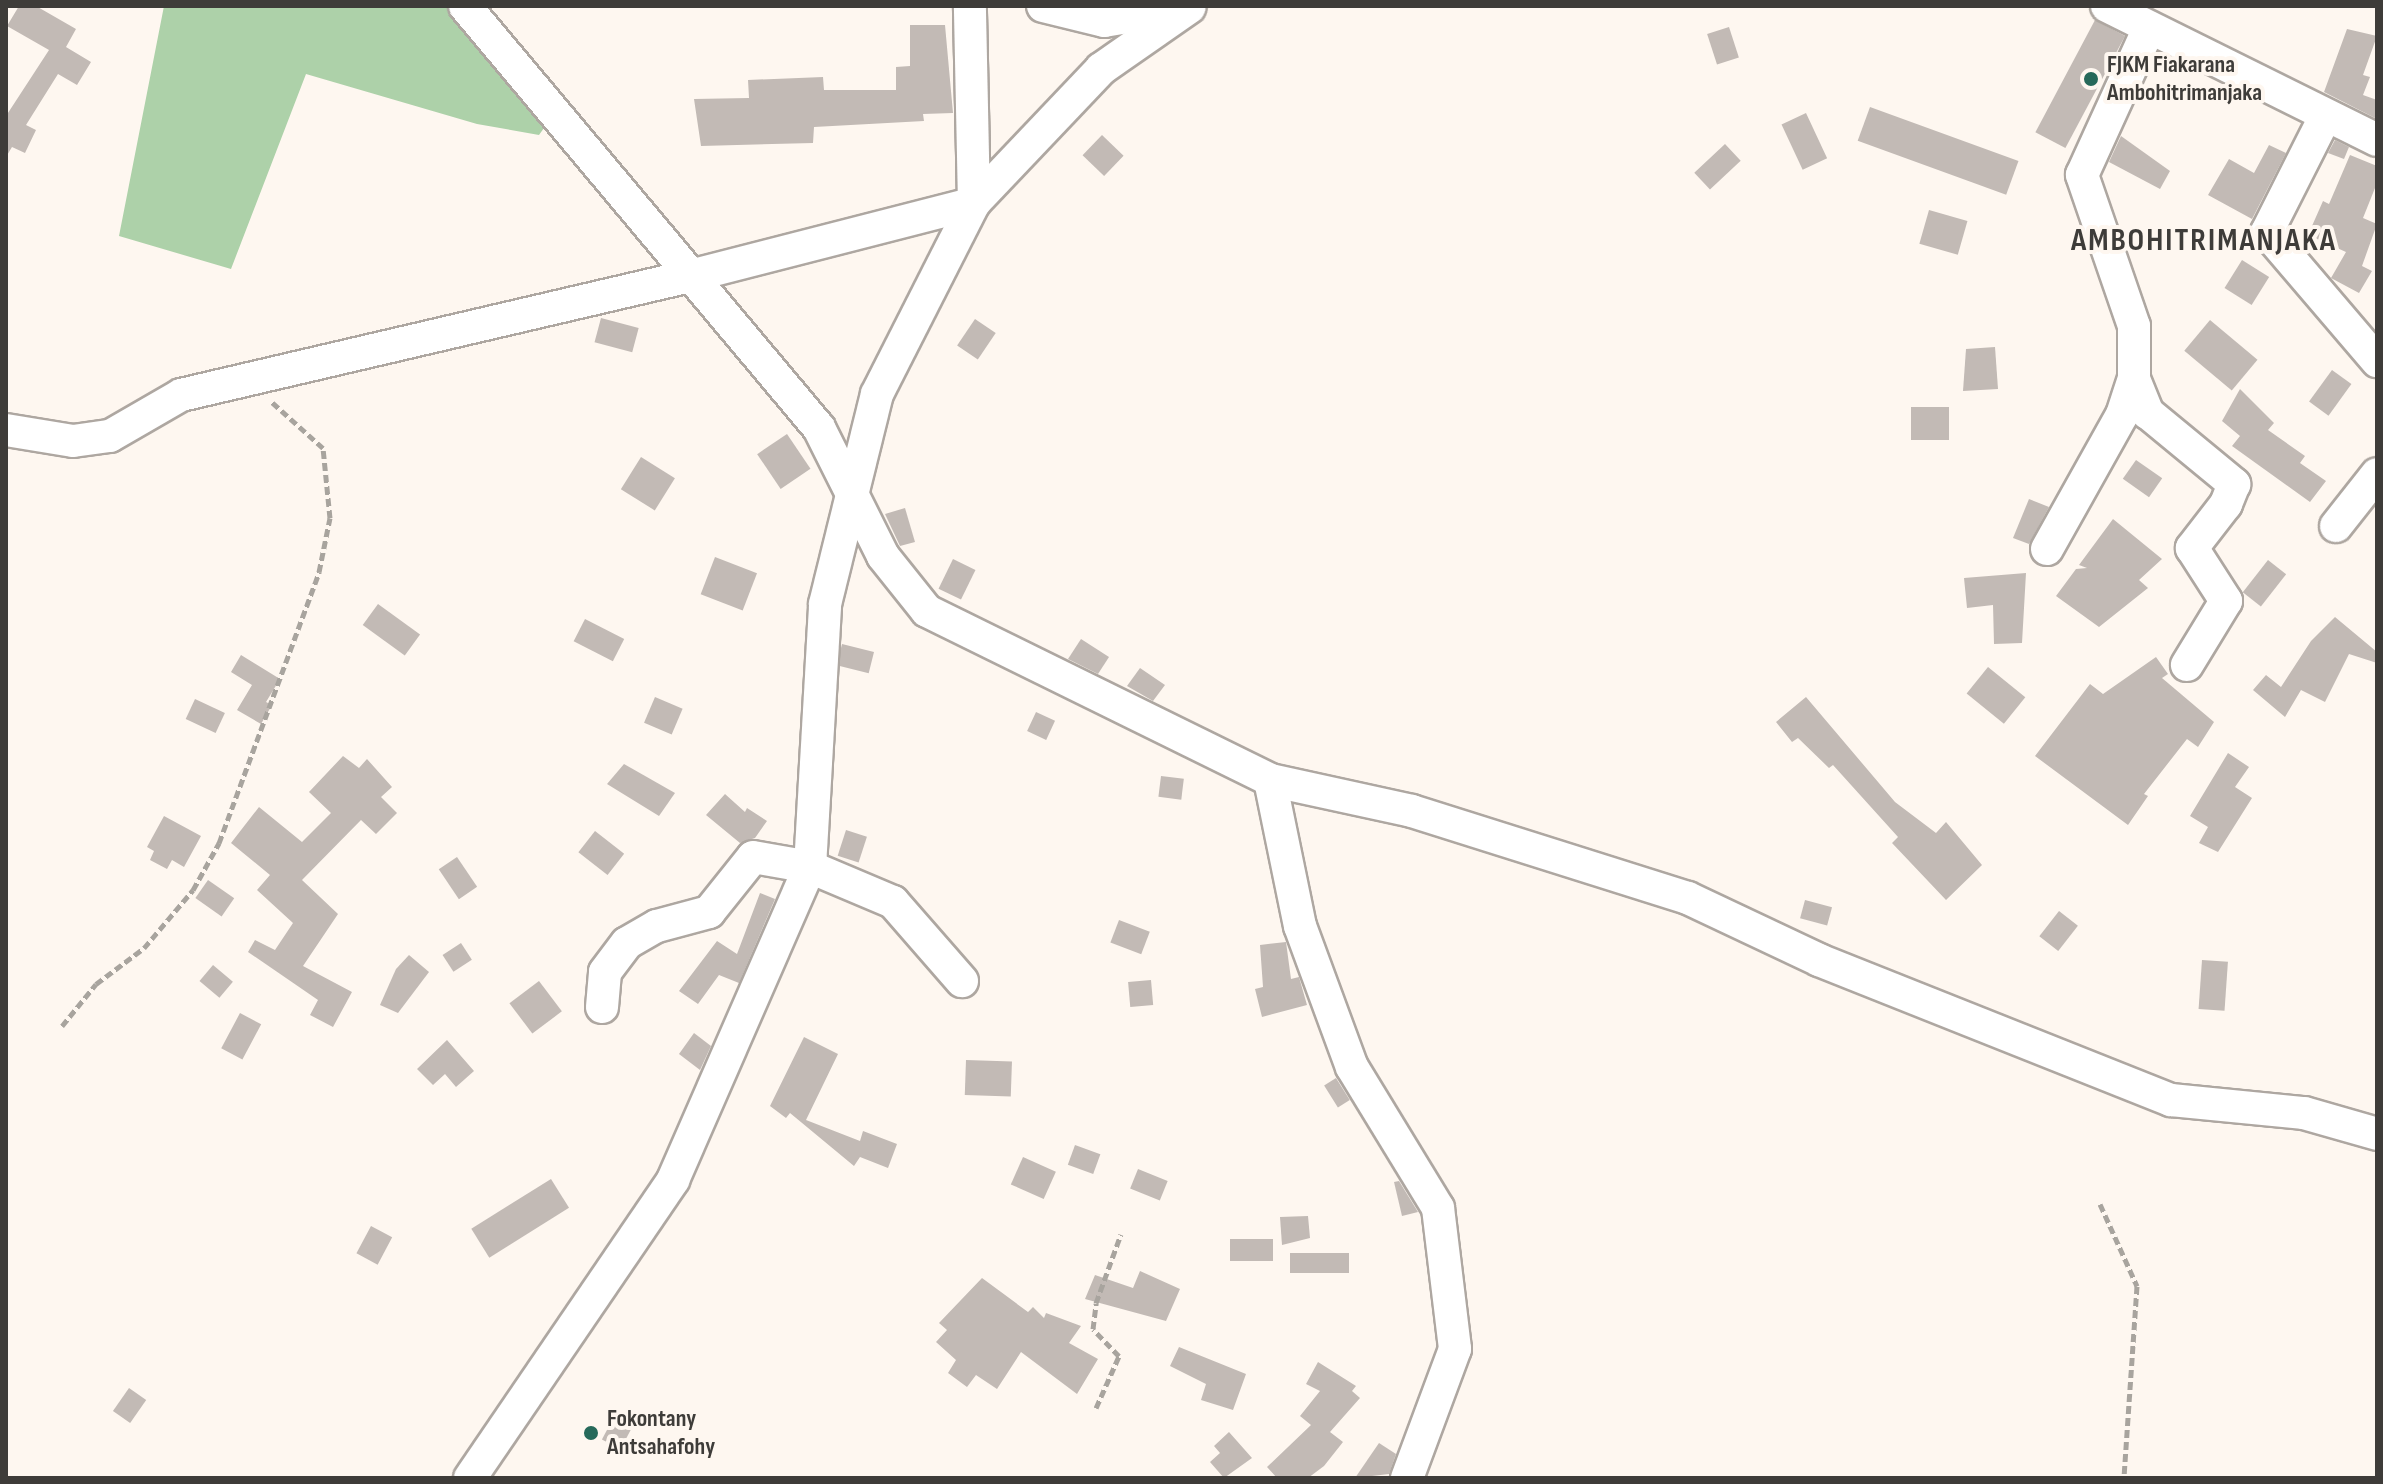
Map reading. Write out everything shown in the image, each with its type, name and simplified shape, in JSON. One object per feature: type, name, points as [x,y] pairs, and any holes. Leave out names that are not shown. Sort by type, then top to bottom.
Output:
[{"type":"street","points":[[465,6],[819,428],[851,485],[883,556],[927,611],[1270,780],[1412,811],[1688,898],[1819,960],[2171,1100],[2304,1113],[2377,1134]]},
{"type":"street","points":[[970,6],[974,203]]},
{"type":"street","points":[[1043,6],[1104,21],[1191,6]]},
{"type":"street","points":[[470,1478],[673,1180],[810,867],[825,604],[851,485],[877,394],[974,203],[1101,69],[1191,6]]},
{"type":"street","points":[[2107,6],[2325,117],[2377,140]]},
{"type":"street","points":[[2047,549],[2122,415],[2134,379],[2134,326],[2082,175],[2149,28]]},
{"type":"street","points":[[2325,117],[2267,232],[2377,361]]},
{"type":"street","points":[[6,430],[73,441],[110,436],[181,395],[690,276],[974,203]]},
{"type":"street","points":[[2134,379],[2148,413],[2234,484],[2226,504],[2192,548],[2226,601],[2187,665]]},
{"type":"street","points":[[2336,526],[2377,474]]},
{"type":"street","points":[[1270,780],[1300,926],[1352,1067],[1438,1208],[1455,1349],[1407,1478]]},
{"type":"street","points":[[602,1007],[605,972],[627,943],[657,926],[709,912],[753,857],[810,867],[893,902],[962,981]]},
{"type":"path","points":[[62,1026],[96,984],[144,948],[193,890],[219,843],[319,572],[330,518],[323,448],[246,378]]},
{"type":"path","points":[[2100,1204],[2137,1286],[2124,1478]]},
{"type":"path","points":[[1096,1408],[1119,1356],[1093,1329],[1096,1303],[1121,1234]]},
{"type":"green space","points":[[164,6],[455,6],[549,121],[539,135],[477,124],[306,74],[231,269],[119,236]]},
{"type":"building","points":[[19,6],[36,6],[76,29],[66,47],[91,62],[77,85],[58,74],[26,125],[36,130],[25,153],[12,147],[6,157],[6,116],[49,50],[7,26]]},
{"type":"building","name":"FJKM Fiakarana Ambohitrimanjaka","points":[[2095,20],[2125,36],[2065,148],[2035,132]]},
{"type":"building","points":[[910,25],[945,25],[953,113],[923,114],[924,121],[814,127],[813,143],[701,146],[694,99],[749,98],[748,80],[823,77],[824,90],[896,90],[896,67],[910,66]]},
{"type":"building","points":[[1729,27],[1739,57],[1717,65],[1707,34]]},
{"type":"building","points":[[2347,29],[2377,36],[2363,75],[2370,77],[2363,95],[2377,100],[2377,119],[2324,92]]},
{"type":"building","points":[[1870,107],[2018,161],[2006,195],[1858,141]]},
{"type":"building","points":[[1806,113],[1827,158],[1803,170],[1782,124]]},
{"type":"building","points":[[1102,135],[1124,156],[1104,176],[1083,155]]},
{"type":"building","points":[[2121,136],[2170,171],[2160,189],[2109,162]]},
{"type":"building","points":[[2335,140],[2349,147],[2344,159],[2328,153]]},
{"type":"building","points":[[1725,144],[1741,161],[1710,189],[1694,173]]},
{"type":"building","points":[[2269,145],[2286,153],[2252,219],[2208,195],[2229,159],[2254,173]]},
{"type":"building","points":[[2350,155],[2377,166],[2377,183],[2363,218],[2377,224],[2362,266],[2372,271],[2359,293],[2331,278],[2346,252],[2308,235],[2323,201],[2329,204]]},
{"type":"building","points":[[1929,210],[1967,221],[1958,255],[1919,244]]},
{"type":"building","points":[[2242,260],[2269,277],[2252,305],[2225,288]]},
{"type":"building","points":[[601,318],[639,328],[632,352],[595,342]]},
{"type":"building","points":[[975,319],[996,333],[978,360],[957,346]]},
{"type":"building","points":[[2210,320],[2257,360],[2232,390],[2184,351]]},
{"type":"building","points":[[1995,347],[1998,389],[1963,391],[1966,349]]},
{"type":"building","points":[[2332,370],[2351,384],[2328,416],[2309,402]]},
{"type":"building","points":[[2240,389],[2274,423],[2268,430],[2305,456],[2300,463],[2326,481],[2310,502],[2232,446],[2240,436],[2222,421]]},
{"type":"building","points":[[1911,407],[1949,407],[1949,440],[1911,440]]},
{"type":"building","points":[[787,434],[810,469],[781,489],[757,454]]},
{"type":"building","points":[[641,457],[675,478],[655,510],[621,489]]},
{"type":"building","points":[[2136,460],[2162,478],[2149,497],[2123,479]]},
{"type":"building","points":[[2029,499],[2049,507],[2029,544],[2013,538]]},
{"type":"building","points":[[905,508],[915,542],[900,546],[885,514]]},
{"type":"building","points":[[2113,519],[2162,559],[2139,580],[2148,588],[2099,627],[2056,596],[2076,569],[2087,568],[2079,565]]},
{"type":"building","points":[[715,557],[757,573],[743,610],[701,594]]},
{"type":"building","points":[[953,559],[975,570],[961,600],[939,589]]},
{"type":"building","points":[[2268,560],[2286,574],[2261,606],[2243,592]]},
{"type":"building","points":[[2026,573],[2022,643],[1994,644],[1993,605],[1967,608],[1964,578]]},
{"type":"building","points":[[378,604],[420,635],[405,656],[363,625]]},
{"type":"building","points":[[2335,617],[2377,652],[2377,663],[2349,654],[2325,702],[2301,690],[2285,717],[2253,690],[2266,675],[2281,687],[2311,641]]},
{"type":"building","points":[[585,619],[624,639],[613,661],[574,641]]},
{"type":"building","points":[[1081,639],[1109,657],[1098,674],[1068,659]]},
{"type":"building","points":[[842,644],[874,652],[869,673],[837,665]]},
{"type":"building","points":[[241,655],[280,679],[266,702],[272,705],[261,724],[237,710],[252,685],[231,672]]},
{"type":"building","points":[[2156,657],[2168,674],[2162,678],[2214,722],[2198,747],[2187,739],[2144,794],[2148,796],[2128,825],[2035,756],[2090,684],[2103,694]]},
{"type":"building","points":[[1988,667],[2025,697],[2004,724],[1967,693]]},
{"type":"building","points":[[1140,668],[1165,685],[1153,701],[1127,686]]},
{"type":"building","points":[[655,697],[683,709],[672,734],[644,723]]},
{"type":"building","points":[[1806,697],[1895,802],[1936,833],[1946,822],[1982,865],[1946,900],[1892,843],[1898,837],[1833,765],[1829,768],[1798,738],[1792,742],[1776,722]]},
{"type":"building","points":[[195,699],[225,713],[216,733],[186,719]]},
{"type":"building","points":[[1036,712],[1055,721],[1046,740],[1027,731]]},
{"type":"building","points":[[2228,753],[2249,767],[2235,787],[2252,798],[2218,852],[2199,843],[2208,827],[2190,816]]},
{"type":"building","points":[[343,756],[359,768],[367,759],[392,787],[381,797],[397,813],[376,834],[361,820],[302,880],[338,914],[303,966],[352,992],[333,1027],[310,1015],[318,1000],[248,952],[255,940],[275,950],[293,923],[257,890],[270,875],[231,843],[259,807],[302,842],[331,813],[309,792]]},
{"type":"building","points":[[624,764],[675,793],[659,816],[607,784]]},
{"type":"building","points":[[1161,776],[1184,779],[1181,800],[1158,797]]},
{"type":"building","points":[[725,794],[745,812],[747,808],[767,821],[755,838],[740,843],[706,815]]},
{"type":"building","points":[[164,816],[201,836],[184,867],[172,860],[167,869],[150,860],[154,851],[147,847]]},
{"type":"building","points":[[846,830],[867,837],[859,862],[838,856]]},
{"type":"building","points":[[595,831],[624,854],[608,875],[578,852]]},
{"type":"building","points":[[457,857],[477,887],[459,899],[439,869]]},
{"type":"building","points":[[208,880],[234,898],[222,916],[195,898]]},
{"type":"building","points":[[760,893],[775,899],[739,983],[719,975],[698,1004],[679,991],[717,941],[737,954]]},
{"type":"building","points":[[1805,900],[1832,907],[1827,926],[1800,918]]},
{"type":"building","points":[[2059,911],[2078,926],[2058,951],[2039,936]]},
{"type":"building","points":[[1119,920],[1150,932],[1141,954],[1110,942]]},
{"type":"building","points":[[1286,942],[1291,979],[1299,977],[1307,1005],[1262,1017],[1255,989],[1263,987],[1260,945]]},
{"type":"building","points":[[461,943],[472,960],[453,972],[443,955]]},
{"type":"building","points":[[409,955],[429,972],[398,1013],[380,1005],[396,969]]},
{"type":"building","points":[[2202,960],[2228,962],[2225,1011],[2199,1009]]},
{"type":"building","points":[[213,965],[233,982],[219,998],[200,981]]},
{"type":"building","points":[[1151,980],[1153,1005],[1130,1007],[1128,982]]},
{"type":"building","points":[[539,981],[562,1011],[532,1034],[509,1003]]},
{"type":"building","points":[[240,1013],[261,1024],[242,1060],[221,1048]]},
{"type":"building","points":[[694,1033],[711,1046],[700,1070],[679,1054]]},
{"type":"building","points":[[804,1037],[838,1054],[806,1120],[860,1141],[863,1131],[897,1144],[888,1168],[860,1157],[854,1166],[790,1113],[786,1118],[770,1106]]},
{"type":"building","points":[[447,1040],[474,1071],[456,1087],[445,1074],[433,1085],[417,1069]]},
{"type":"building","points":[[966,1060],[1012,1062],[1011,1097],[965,1095]]},
{"type":"building","points":[[1336,1078],[1350,1100],[1338,1107],[1324,1085]]},
{"type":"building","points":[[1075,1145],[1100,1154],[1093,1174],[1068,1165]]},
{"type":"building","points":[[1023,1157],[1056,1172],[1044,1199],[1011,1184]]},
{"type":"building","points":[[1138,1169],[1168,1181],[1160,1200],[1130,1188]]},
{"type":"building","points":[[551,1179],[569,1208],[489,1258],[471,1229]]},
{"type":"building","points":[[1399,1181],[1418,1212],[1402,1216],[1394,1182]]},
{"type":"building","points":[[1308,1216],[1310,1238],[1282,1245],[1280,1217]]},
{"type":"building","points":[[371,1226],[392,1237],[378,1265],[356,1253]]},
{"type":"building","points":[[1230,1239],[1273,1239],[1273,1261],[1230,1261]]},
{"type":"building","points":[[1290,1253],[1349,1253],[1349,1273],[1290,1273]]},
{"type":"building","points":[[1140,1271],[1180,1289],[1166,1321],[1085,1299],[1095,1275],[1133,1288]]},
{"type":"building","points":[[982,1278],[1028,1312],[1033,1307],[1044,1318],[1046,1313],[1081,1326],[1069,1343],[1098,1359],[1077,1394],[1021,1352],[997,1389],[976,1375],[967,1387],[948,1373],[956,1360],[936,1342],[947,1330],[939,1323]]},
{"type":"building","points":[[1179,1347],[1246,1374],[1233,1410],[1201,1400],[1206,1384],[1170,1366]]},
{"type":"building","points":[[1318,1362],[1356,1386],[1352,1391],[1360,1398],[1330,1432],[1343,1442],[1324,1466],[1308,1478],[1277,1478],[1267,1467],[1311,1425],[1300,1416],[1320,1391],[1306,1384]]},
{"type":"building","points":[[129,1388],[146,1400],[130,1423],[113,1411]]},
{"type":"building","points":[[616,1413],[635,1423],[620,1449],[602,1439]]},
{"type":"building","points":[[1229,1432],[1252,1458],[1224,1478],[1210,1462],[1220,1453],[1214,1446]]},
{"type":"building","points":[[1379,1443],[1396,1454],[1389,1474],[1355,1478]]},
{"type":"place","name":"FJKM Fiakarana Ambohitrimanjaka","points":[[2091,79]]},
{"type":"place","name":"Fokontany Antsahafohy","points":[[591,1433]]},
{"type":"district","name":"AMBOHITRIMANJAKA","points":[[2204,241]]}]
